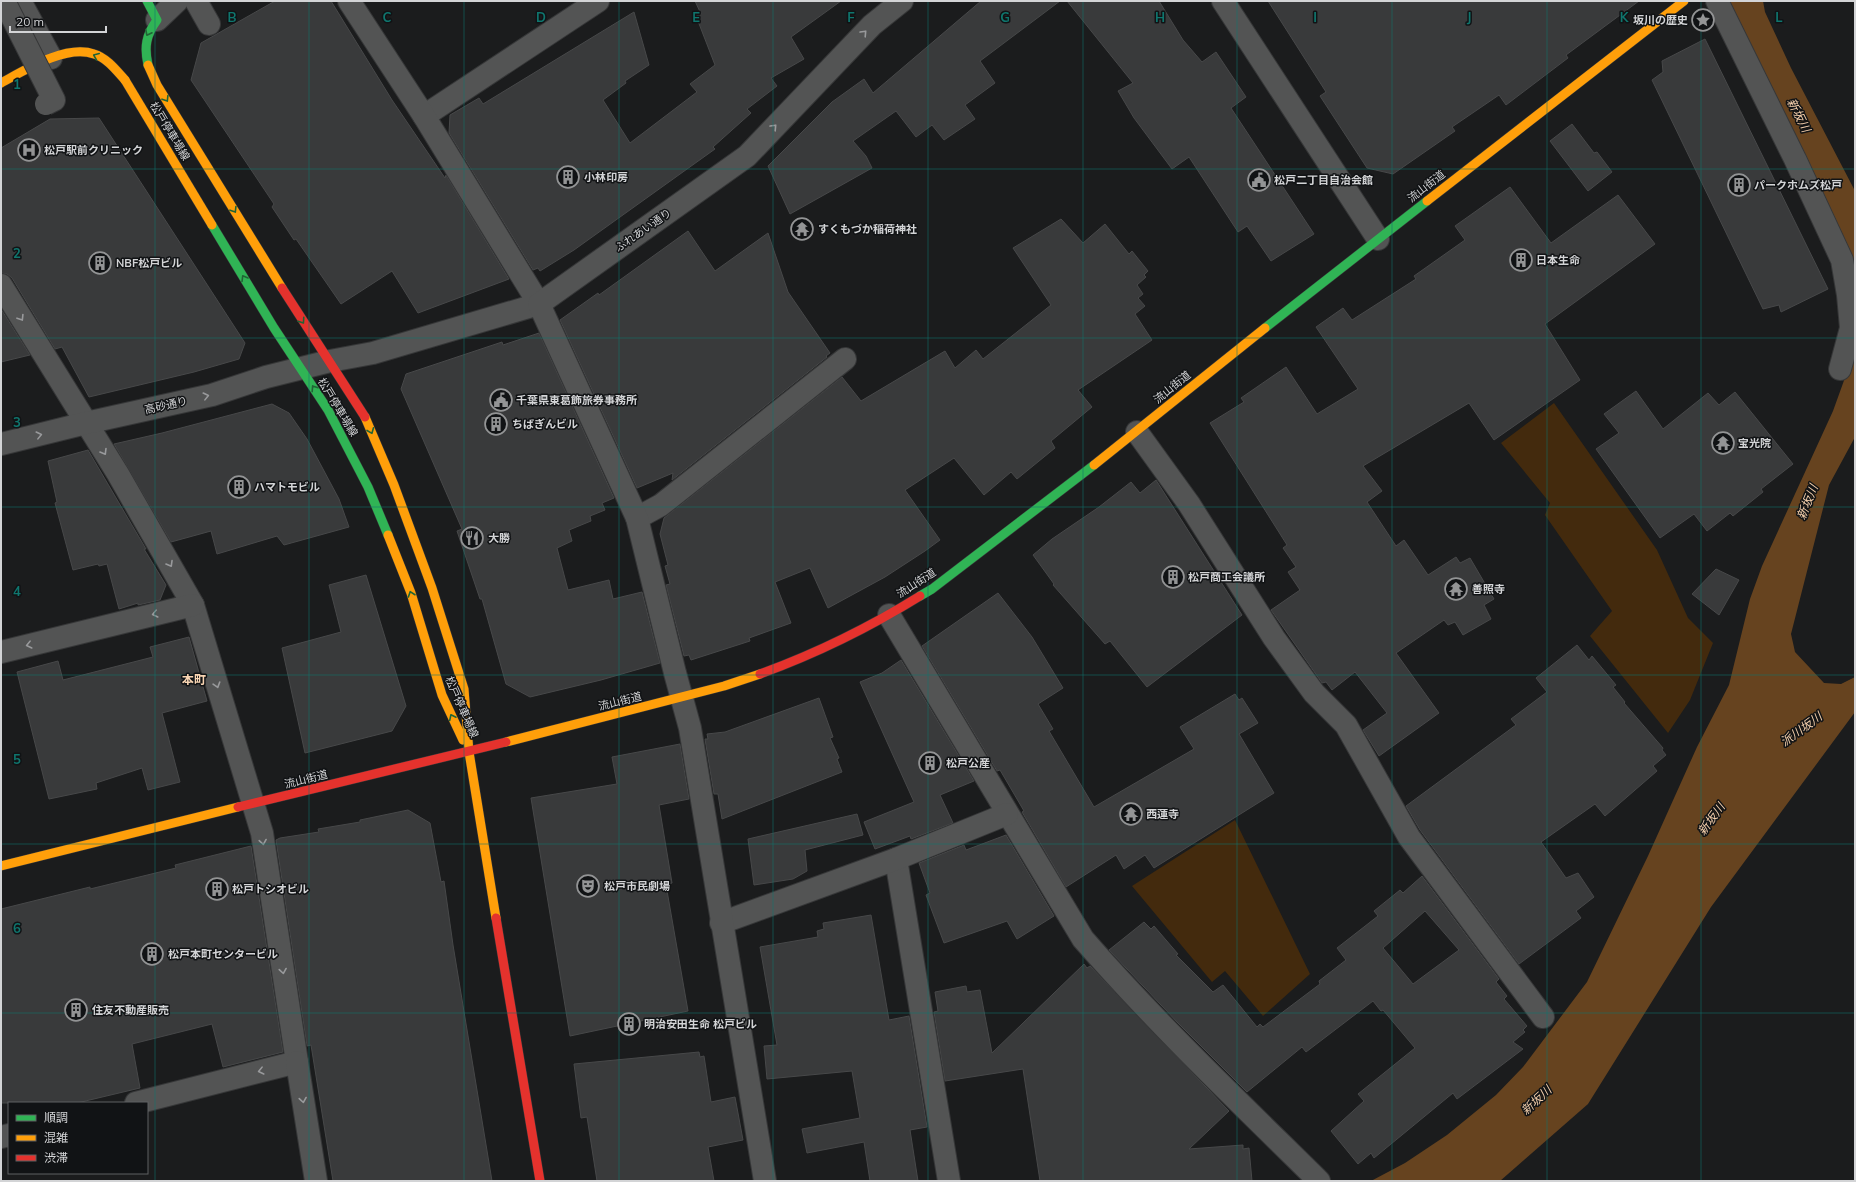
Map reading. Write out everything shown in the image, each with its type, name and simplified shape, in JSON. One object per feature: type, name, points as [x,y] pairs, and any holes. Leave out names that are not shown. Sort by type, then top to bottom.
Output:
[{"type":"main road","name":"流山街道","points":[[1,866],[402,767],[469,752],[683,698],[776,668],[845,637],[889,615],[932,588],[1137,432],[1378,238],[1684,1]]},
{"type":"main road","name":"松戸停車場線","points":[[152,10],[144,49],[148,65],[157,85],[301,319],[330,361],[367,421],[394,485],[429,581],[464,689],[469,752]]},
{"type":"main road","name":"松戸停車場線","points":[[1,83],[50,58],[76,52],[94,54],[112,65],[125,80],[270,321],[328,410],[368,487],[411,594],[442,695],[469,752]]},
{"type":"main road","points":[[469,752],[540,1181]]},
{"type":"street","points":[[152,10],[177,1]]},
{"type":"street","points":[[196,1],[209,24]]},
{"type":"street","points":[[349,1],[424,116],[539,304],[637,518],[690,728],[721,923],[765,1181]]},
{"type":"street","points":[[424,116],[598,1]]},
{"type":"street","name":"ふれあい通り","points":[[330,361],[373,353],[539,304],[747,156],[872,25],[902,1]]},
{"type":"street","points":[[1223,1],[1378,238]]},
{"type":"street","points":[[1717,1],[1795,158],[1842,260],[1848,294],[1851,328],[1840,369]]},
{"type":"street","points":[[14,3],[50,58]]},
{"type":"street","points":[[14,3],[54,100],[46,104]]},
{"type":"street","points":[[1,284],[118,474],[193,605],[262,833],[316,1181]]},
{"type":"street","points":[[637,518],[661,505],[845,359]]},
{"type":"street","name":"高砂通り","points":[[1,444],[86,423],[212,395],[300,368],[330,361]]},
{"type":"street","points":[[1137,432],[1189,504],[1274,638],[1314,693],[1346,725],[1409,837],[1543,1017]]},
{"type":"street","points":[[1,652],[193,605]]},
{"type":"street","points":[[889,615],[1007,814],[1088,944],[1110,971],[1223,1087],[1319,1181]]},
{"type":"street","points":[[721,923],[896,858],[1007,814]]},
{"type":"street","points":[[896,858],[949,1181]]},
{"type":"street","points":[[140,1102],[297,1062]]},
{"type":"shaded area","points":[[1554,403],[1657,550],[1688,618],[1713,643],[1690,700],[1668,733],[1590,636],[1612,611],[1545,515],[1550,503],[1501,443]]},
{"type":"shaded area","points":[[1235,820],[1310,974],[1263,1016],[1225,971],[1212,982],[1132,886]]},
{"type":"water","name":"新坂川","points":[[1729,1],[1763,1],[1765,12],[1791,68],[1855,191],[1855,271]]},
{"type":"water","points":[[1855,350],[1855,437],[1829,485],[1791,634],[1795,652],[1824,683],[1841,684],[1855,677],[1855,712],[1711,907],[1588,1104],[1500,1181],[1371,1181],[1405,1163],[1447,1135],[1496,1095],[1523,1067],[1587,982],[1648,856],[1697,747],[1729,685],[1750,599],[1762,566],[1833,411]]},
{"type":"building","points":[[275,1],[331,1],[392,100],[445,178],[446,175],[509,279],[418,313],[392,271],[341,304],[296,239],[294,240],[272,207],[274,204],[191,80],[201,43]]},
{"type":"building","points":[[695,1],[841,1],[791,37],[804,59],[771,78],[777,86],[747,109],[751,113],[713,147],[715,149],[574,250],[540,271],[538,268],[533,270],[449,133],[450,115],[479,98],[483,104],[634,12],[649,65],[625,81],[626,83],[603,100],[630,143],[697,92],[690,84],[715,65],[696,16],[701,14]]},
{"type":"building","points":[[981,1],[1060,1],[980,61],[995,83],[965,105],[975,119],[944,140],[932,125],[916,137],[896,111],[853,141],[866,156],[872,168],[790,214],[768,166],[832,102],[864,79],[873,93]]},
{"type":"building","points":[[1067,1],[1159,1],[1183,40],[1202,62],[1216,52],[1246,97],[1231,108],[1314,234],[1271,261],[1247,226],[1238,232],[1189,157],[1172,169],[1134,118],[1118,91],[1133,83]]},
{"type":"building","points":[[1268,1],[1639,1],[1566,55],[1568,58],[1506,105],[1499,95],[1452,127],[1455,131],[1393,174],[1367,168],[1320,96],[1326,92]]},
{"type":"building","name":"パークホムズ松戸","points":[[1705,39],[1828,289],[1781,312],[1779,305],[1763,309],[1652,80],[1663,72],[1662,61]]},
{"type":"building","points":[[99,118],[245,343],[239,359],[194,372],[89,397],[62,347],[55,349],[12,278],[7,274],[1,273],[1,148],[50,119]]},
{"type":"building","points":[[1572,124],[1594,153],[1597,152],[1612,172],[1588,191],[1550,141]]},
{"type":"building","points":[[1510,187],[1551,243],[1618,195],[1655,244],[1545,324],[1580,380],[1494,440],[1469,403],[1363,466],[1382,491],[1367,502],[1396,546],[1404,540],[1428,575],[1456,557],[1460,563],[1470,558],[1494,599],[1484,605],[1491,619],[1463,635],[1455,622],[1448,625],[1444,620],[1396,653],[1439,713],[1379,756],[1363,730],[1387,713],[1355,672],[1332,690],[1326,682],[1322,683],[1271,610],[1300,590],[1288,572],[1296,567],[1283,548],[1287,545],[1210,423],[1244,402],[1241,398],[1286,367],[1317,414],[1358,389],[1316,327],[1343,308],[1352,320],[1416,279],[1414,276],[1465,240],[1455,226]]},
{"type":"building","points":[[1061,219],[1083,243],[1105,224],[1129,254],[1132,251],[1148,271],[1144,275],[1146,277],[1137,285],[1143,294],[1138,298],[1145,306],[1135,314],[1152,340],[1078,390],[1092,407],[1051,441],[1055,448],[1017,479],[1011,472],[984,495],[954,458],[905,490],[940,540],[925,551],[885,577],[828,608],[810,568],[775,582],[791,623],[749,638],[750,641],[691,660],[689,655],[684,656],[666,585],[670,584],[665,566],[668,565],[660,534],[664,518],[842,377],[861,401],[945,351],[955,368],[976,350],[983,359],[1051,305],[1013,248]]},
{"type":"building","points":[[688,231],[715,271],[768,233],[788,292],[830,353],[826,356],[827,357],[672,480],[673,473],[637,488],[560,320],[598,293],[599,295]]},
{"type":"building","points":[[1,309],[30,355],[1,362]]},
{"type":"building","points":[[539,333],[614,498],[602,503],[605,510],[590,516],[591,521],[569,530],[572,541],[557,548],[568,590],[609,580],[613,599],[642,592],[660,663],[601,680],[530,697],[506,684],[482,599],[480,599],[457,531],[462,529],[401,389],[406,374],[502,342],[503,345]]},
{"type":"building","points":[[1636,391],[1663,429],[1708,393],[1719,405],[1735,392],[1793,464],[1761,489],[1763,492],[1733,516],[1730,513],[1707,531],[1694,514],[1660,538],[1596,449],[1619,433],[1604,414]]},
{"type":"building","points":[[272,404],[289,413],[307,439],[339,499],[349,527],[284,545],[277,536],[217,554],[211,531],[171,542],[114,444]]},
{"type":"building","points":[[88,450],[166,585],[160,600],[138,605],[138,603],[119,609],[107,564],[99,566],[98,564],[73,570],[55,503],[57,502],[48,461]]},
{"type":"building","name":"松戸商工会議所","points":[[1156,480],[1242,615],[1147,687],[1110,641],[1105,644],[1053,585],[1054,584],[1033,555],[1052,539],[1099,507],[1131,482],[1140,493]]},
{"type":"building","points":[[1716,569],[1739,580],[1719,615],[1692,594]]},
{"type":"building","points":[[366,575],[406,706],[392,731],[305,753],[282,648],[341,632],[329,585]]},
{"type":"building","points":[[998,593],[1032,637],[1063,688],[1038,704],[1053,729],[1049,731],[1094,807],[1194,749],[1180,727],[1235,694],[1239,700],[1242,698],[1258,723],[1239,734],[1274,793],[1154,868],[1145,855],[1124,869],[1116,855],[1066,887],[1022,812],[1024,811],[1000,770],[997,771],[922,646]]},
{"type":"building","points":[[189,637],[207,701],[162,713],[180,782],[148,790],[142,768],[96,783],[97,789],[49,799],[17,672],[58,661],[63,680],[153,657],[150,647]]},
{"type":"building","points":[[1577,645],[1589,660],[1592,656],[1616,685],[1613,687],[1625,702],[1624,703],[1663,748],[1662,750],[1666,755],[1653,766],[1657,771],[1605,816],[1595,804],[1541,842],[1566,878],[1578,873],[1594,897],[1576,911],[1581,918],[1519,964],[1420,830],[1406,806],[1516,725],[1511,719],[1547,692],[1536,678]]},
{"type":"building","name":"松戸公産","points":[[901,660],[974,781],[940,795],[953,823],[911,839],[910,836],[875,849],[864,822],[914,802],[860,682],[882,673]]},
{"type":"building","points":[[819,698],[833,737],[830,738],[839,758],[837,759],[842,772],[722,819],[718,794],[714,794],[705,739],[708,739],[707,734],[725,732]]},
{"type":"building","points":[[680,744],[689,799],[659,805],[672,883],[666,885],[688,1011],[570,1036],[531,798],[617,784],[612,757]]},
{"type":"building","points":[[408,810],[430,823],[441,882],[444,881],[453,945],[492,1181],[333,1181],[311,1045],[307,1046],[276,840],[280,838],[319,832],[318,829],[360,822],[360,820]]},
{"type":"building","points":[[857,814],[863,835],[805,850],[807,871],[793,879],[754,885],[748,839]]},
{"type":"building","points":[[1006,835],[1054,916],[1017,939],[1007,921],[944,943],[926,895],[930,893],[919,863],[964,845],[966,850]]},
{"type":"building","points":[[251,846],[283,1052],[223,1067],[212,1024],[132,1044],[140,1088],[81,1102],[1,1103],[1,909],[176,868],[175,865]]},
{"type":"building","points":[[1422,876],[1499,979],[1496,982],[1507,996],[1504,999],[1527,1026],[1523,1030],[1525,1032],[1513,1042],[1523,1049],[1457,1099],[1453,1093],[1374,1158],[1371,1153],[1358,1164],[1331,1131],[1364,1101],[1358,1094],[1415,1048],[1383,1010],[1381,1011],[1373,1001],[1306,1052],[1302,1047],[1247,1092],[1178,1023],[1109,950],[1144,922],[1151,929],[1154,926],[1178,954],[1176,955],[1213,992],[1223,985],[1257,1027],[1260,1024],[1263,1027],[1320,984],[1319,981],[1346,960],[1337,948],[1378,916],[1374,911],[1400,890],[1403,893]],"holes":[[[1425,911],[1459,950],[1413,984],[1383,948]]]},
{"type":"building","points":[[871,915],[889,1020],[909,1016],[927,1127],[910,1130],[918,1181],[870,1181],[864,1142],[807,1153],[802,1129],[860,1118],[852,1071],[767,1079],[764,1046],[777,1045],[760,947],[818,937],[817,931],[824,929],[823,923]]},
{"type":"building","points":[[1084,964],[1087,968],[1090,966],[1229,1111],[1189,1149],[1243,1145],[1243,1149],[1249,1148],[1252,1181],[1040,1181],[1023,1069],[945,1081],[934,1012],[938,1011],[935,992],[966,986],[967,992],[980,990],[992,1053]]},
{"type":"building","points":[[699,1052],[700,1057],[704,1056],[711,1102],[735,1097],[743,1140],[708,1147],[714,1181],[597,1181],[587,1117],[581,1118],[574,1064]]},
{"type":"traffic: fast","points":[[147,1],[157,20],[148,36],[146,47],[148,65]]},
{"type":"traffic: fast","points":[[1265,328],[1427,201]]},
{"type":"traffic: fast","points":[[212,225],[274,328],[328,410],[368,487],[388,535]]},
{"type":"traffic: fast","points":[[920,596],[932,589],[1094,465]]},
{"type":"traffic: slow","points":[[1427,201],[1684,1]]},
{"type":"traffic: slow","points":[[1,83],[34,65],[71,52],[94,54],[103,58],[125,80]]},
{"type":"traffic: slow","points":[[148,65],[157,85],[282,288]]},
{"type":"traffic: slow","points":[[125,80],[212,225]]},
{"type":"traffic: slow","points":[[1094,465],[1265,328]]},
{"type":"traffic: slow","points":[[365,417],[394,485],[432,588],[464,689],[469,752]]},
{"type":"traffic: slow","points":[[388,535],[411,593],[442,695],[463,740]]},
{"type":"traffic: slow","points":[[506,742],[724,686],[760,674]]},
{"type":"traffic: slow","points":[[469,752],[496,918]]},
{"type":"traffic: slow","points":[[1,866],[238,807]]},
{"type":"traffic: jam","points":[[282,288],[365,417]]},
{"type":"traffic: jam","points":[[760,674],[801,658],[842,639],[920,596]]},
{"type":"traffic: jam","points":[[238,807],[506,742]]},
{"type":"traffic: jam","points":[[496,918],[540,1181]]},
{"type":"place","name":"坂川の歴史","points":[[1703,20]]},
{"type":"place","name":"松戸駅前クリニック","points":[[29,150]]},
{"type":"place","name":"小林印房","points":[[568,177]]},
{"type":"place","name":"松戸二丁目自治会館","points":[[1259,180]]},
{"type":"place","name":"パークホムズ松戸","points":[[1739,185]]},
{"type":"place","name":"すくもづか稲荷神社","points":[[802,229]]},
{"type":"place","name":"日本生命","points":[[1521,260]]},
{"type":"place","name":"NBF松戸ビル","points":[[100,263]]},
{"type":"place","name":"千葉県東葛飾旅券事務所","points":[[501,400]]},
{"type":"place","name":"ちばぎんビル","points":[[496,424]]},
{"type":"place","name":"宝光院","points":[[1723,443]]},
{"type":"place","name":"ハマトモビル","points":[[239,487]]},
{"type":"place","name":"大勝","points":[[472,538]]},
{"type":"place","name":"松戸商工会議所","points":[[1173,577]]},
{"type":"place","name":"善照寺","points":[[1456,589]]},
{"type":"place","name":"松戸公産","points":[[930,763]]},
{"type":"place","name":"西蓮寺","points":[[1131,814]]},
{"type":"place","name":"松戸市民劇場","points":[[588,886]]},
{"type":"place","name":"松戸トシオビル","points":[[217,889]]},
{"type":"place","name":"松戸本町センタービル","points":[[152,954]]},
{"type":"place","name":"住友不動産販売","points":[[76,1010]]},
{"type":"place","name":"明治安田生命 松戸ビル","points":[[629,1024]]},
{"type":"district","name":"本町","points":[[194,679]]},
{"type":"water label","name":"派川坂川","points":[[1801,729]]}]
